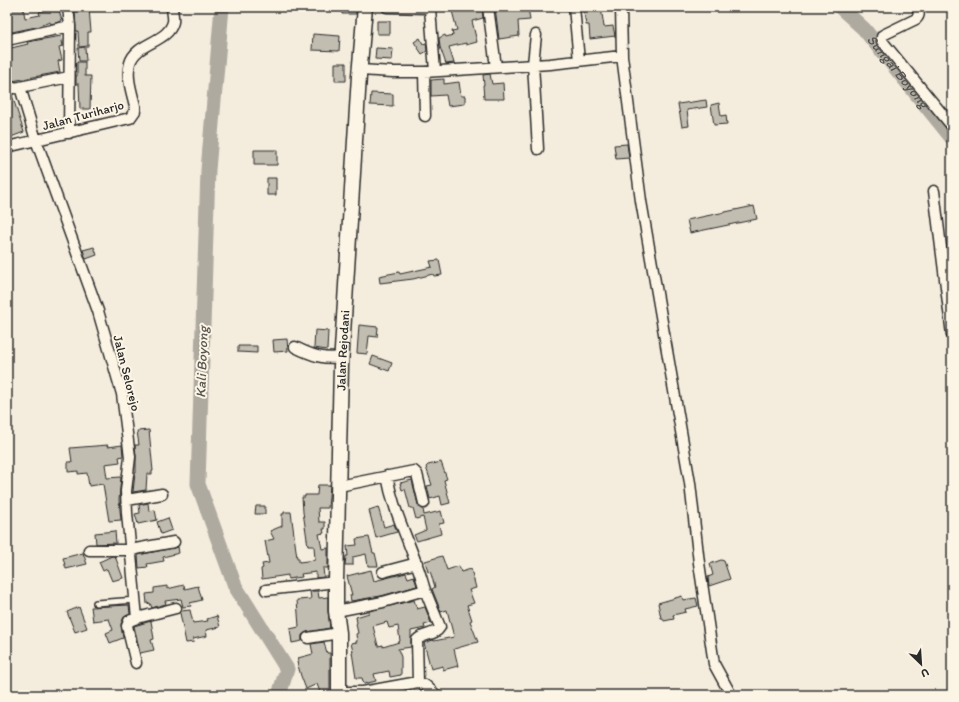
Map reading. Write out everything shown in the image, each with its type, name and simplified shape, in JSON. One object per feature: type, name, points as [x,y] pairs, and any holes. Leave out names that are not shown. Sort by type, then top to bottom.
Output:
[{"type":"main road","name":"Jalan Rejodani","points":[[339,693],[339,633],[336,611],[336,582],[340,381],[365,7]]},
{"type":"street","points":[[68,7],[70,26],[69,133]]},
{"type":"street","name":"Jalan Turiharjo","points":[[7,147],[126,120],[133,115],[135,106],[128,75],[130,62],[137,53],[149,43],[169,32],[173,21],[172,7]]},
{"type":"street","points":[[387,7],[430,9],[429,71],[425,116]]},
{"type":"street","points":[[488,7],[496,67]]},
{"type":"street","points":[[574,7],[579,61]]},
{"type":"street","points":[[621,7],[622,56],[642,201],[690,483],[699,563],[714,664],[731,695]]},
{"type":"street","points":[[917,7],[919,12],[916,19],[883,35],[882,41],[952,126]]},
{"type":"street","points":[[7,40],[70,26]]},
{"type":"street","points":[[536,35],[533,64],[538,149]]},
{"type":"street","points":[[360,70],[393,72],[429,71],[579,61],[622,56]]},
{"type":"street","points":[[7,89],[69,77]]},
{"type":"street","name":"Jalan Selorejo","points":[[20,87],[36,140],[98,311],[122,394],[130,457],[126,491],[137,618]]},
{"type":"street","points":[[934,191],[952,335]]},
{"type":"street","points":[[295,347],[320,358],[334,358],[342,362]]},
{"type":"street","points":[[339,486],[414,471],[416,472],[424,503]]},
{"type":"street","points":[[387,476],[394,509],[417,563],[424,590],[440,627],[437,631],[420,636],[417,640],[418,682]]},
{"type":"street","points":[[127,500],[162,494]]},
{"type":"street","points":[[89,550],[130,550],[174,542]]},
{"type":"street","points":[[382,572],[417,563]]},
{"type":"street","points":[[266,590],[336,582]]},
{"type":"street","points":[[336,611],[383,602],[424,590]]},
{"type":"street","points":[[136,663],[127,626],[130,621],[176,608]]},
{"type":"street","points":[[308,638],[339,633]]},
{"type":"street","points":[[339,693],[363,692],[418,682],[425,685],[436,695]]},
{"type":"lane","points":[[96,603],[136,600]]},
{"type":"building","points":[[7,7],[23,7],[25,18],[40,15],[39,12],[58,7],[62,21],[51,24],[50,22],[36,27],[7,33]]},
{"type":"building","points":[[80,7],[89,8],[91,32],[88,32],[88,46],[79,47],[78,31],[76,31],[75,11],[79,11]]},
{"type":"building","points":[[342,7],[356,7],[356,14],[342,14]]},
{"type":"building","points":[[451,7],[482,7],[483,18],[472,21],[477,42],[449,47],[454,63],[446,64],[440,47],[439,38],[445,35],[446,37],[453,35],[452,31],[457,30]]},
{"type":"building","points":[[495,7],[528,7],[530,20],[518,21],[519,36],[499,39]]},
{"type":"building","points":[[583,7],[591,7],[591,9],[601,7],[604,27],[613,26],[615,36],[590,39],[589,25],[586,25]]},
{"type":"building","points":[[377,21],[390,21],[390,34],[377,34]]},
{"type":"building","points":[[313,34],[340,36],[339,51],[312,50]]},
{"type":"building","points":[[61,36],[63,46],[59,47],[62,60],[58,61],[60,72],[7,82],[7,49],[28,44],[27,42]]},
{"type":"building","points":[[420,38],[423,44],[426,43],[427,51],[422,54],[414,42]]},
{"type":"building","points":[[85,47],[86,61],[79,61],[78,48]]},
{"type":"building","points":[[376,48],[393,49],[392,60],[375,59]]},
{"type":"building","points":[[77,62],[85,62],[85,76],[91,76],[90,109],[80,109],[79,84],[76,84]]},
{"type":"building","points":[[335,63],[346,63],[346,81],[335,81]]},
{"type":"building","points":[[490,74],[492,84],[503,83],[504,99],[484,99],[483,75]]},
{"type":"building","points":[[444,79],[444,84],[459,82],[461,96],[465,96],[465,104],[448,106],[446,95],[431,96],[431,80]]},
{"type":"building","points":[[371,93],[393,94],[393,106],[370,105]]},
{"type":"building","points":[[7,95],[12,95],[24,132],[11,137],[7,126]]},
{"type":"building","points":[[706,100],[707,107],[687,110],[689,126],[682,127],[678,104]]},
{"type":"building","points":[[719,103],[721,116],[726,115],[727,124],[714,125],[711,105]]},
{"type":"building","points":[[627,144],[629,158],[616,159],[614,145]]},
{"type":"building","points":[[254,150],[277,150],[277,165],[254,165]]},
{"type":"building","points":[[267,178],[276,178],[276,195],[267,195]]},
{"type":"building","points":[[754,206],[757,219],[690,233],[687,220]]},
{"type":"building","points":[[94,247],[97,255],[86,259],[83,250]]},
{"type":"building","points":[[439,260],[442,275],[434,276],[433,274],[413,279],[380,283],[379,276],[399,272],[400,274],[432,267],[430,261]]},
{"type":"building","points":[[359,325],[378,327],[377,337],[369,336],[367,354],[357,353]]},
{"type":"building","points":[[315,330],[328,331],[327,350],[314,348]]},
{"type":"building","points":[[287,339],[288,351],[274,352],[273,340]]},
{"type":"building","points":[[238,346],[257,346],[257,353],[238,352]]},
{"type":"building","points":[[373,356],[392,363],[389,371],[370,364]]},
{"type":"building","points":[[149,430],[153,471],[152,474],[147,474],[146,490],[133,492],[136,473],[135,445],[139,445],[137,431]]},
{"type":"building","points":[[108,445],[108,447],[122,445],[123,456],[119,457],[120,462],[105,464],[107,478],[121,477],[119,500],[121,520],[109,521],[103,484],[89,486],[87,473],[78,474],[78,471],[68,472],[68,462],[72,462],[70,448]]},
{"type":"building","points":[[441,462],[447,479],[444,480],[450,503],[442,505],[440,496],[430,499],[427,486],[432,485],[426,467],[428,465]]},
{"type":"building","points":[[412,480],[418,505],[423,509],[424,515],[441,511],[444,523],[439,524],[441,534],[417,541],[414,535],[426,530],[423,517],[416,519],[413,508],[410,508],[405,489],[402,490],[400,483]]},
{"type":"building","points":[[318,485],[330,485],[328,508],[318,508],[319,522],[325,522],[325,529],[323,529],[324,533],[319,534],[322,549],[328,548],[328,568],[323,568],[324,577],[316,578],[316,572],[301,574],[302,577],[288,579],[288,575],[262,579],[262,564],[269,563],[265,541],[274,539],[270,531],[282,526],[282,514],[284,514],[284,512],[291,512],[297,558],[299,558],[299,562],[315,560],[314,546],[308,546],[302,497],[305,497],[305,495],[317,495]]},
{"type":"building","points":[[148,503],[149,511],[155,510],[157,520],[138,524],[135,514],[140,513],[139,505]]},
{"type":"building","points":[[256,506],[265,506],[265,514],[255,514]]},
{"type":"building","points":[[378,507],[384,527],[394,524],[397,532],[376,538],[369,510]]},
{"type":"building","points":[[168,518],[172,530],[161,534],[157,522]]},
{"type":"building","points":[[115,531],[116,543],[96,544],[95,533]]},
{"type":"building","points":[[369,537],[378,566],[368,566],[366,554],[353,557],[353,565],[345,565],[346,556],[348,556],[347,546],[357,545],[356,539]]},
{"type":"building","points":[[178,547],[179,553],[163,557],[164,561],[147,564],[148,567],[139,568],[138,555]]},
{"type":"building","points":[[83,553],[87,564],[66,569],[63,558]]},
{"type":"building","points":[[115,556],[123,578],[112,581],[107,569],[103,571],[99,562]]},
{"type":"building","points":[[442,556],[447,570],[459,566],[461,572],[471,569],[476,588],[469,590],[474,603],[467,605],[472,620],[470,621],[478,642],[454,649],[458,666],[443,670],[443,666],[431,669],[424,643],[454,637],[447,610],[441,612],[432,589],[435,587],[425,561]]},
{"type":"building","points":[[721,560],[724,561],[730,579],[709,586],[708,577],[713,575],[710,564]]},
{"type":"building","points":[[371,570],[374,581],[406,573],[408,578],[414,576],[417,586],[381,596],[351,601],[350,595],[352,595],[347,576]]},
{"type":"building","points":[[184,585],[185,589],[198,586],[202,600],[190,603],[191,606],[183,607],[181,599],[165,601],[166,604],[152,608],[150,603],[147,604],[146,594],[154,593],[154,588],[167,586],[167,589]]},
{"type":"building","points":[[310,591],[318,591],[319,598],[328,597],[330,628],[307,632],[302,635],[302,641],[292,643],[290,629],[299,627],[297,600],[311,599]]},
{"type":"building","points":[[682,596],[683,600],[696,598],[698,606],[685,609],[686,612],[673,615],[674,619],[664,621],[663,618],[661,618],[658,603]]},
{"type":"building","points":[[414,600],[417,609],[425,607],[431,623],[424,625],[425,628],[411,631],[411,647],[398,649],[401,657],[401,675],[390,677],[389,671],[374,674],[376,681],[364,684],[362,678],[356,678],[351,643],[357,642],[356,634],[358,633],[356,617],[369,613],[369,611]],"holes":[[[387,622],[389,628],[398,626],[400,641],[383,647],[383,645],[378,646],[373,626]]]},
{"type":"building","points":[[129,605],[130,614],[124,617],[121,624],[123,638],[110,643],[106,633],[113,630],[109,619],[93,621],[91,607]]},
{"type":"building","points":[[79,607],[87,628],[75,632],[67,612]]},
{"type":"building","points":[[190,610],[193,623],[208,621],[207,619],[217,616],[220,627],[206,630],[207,636],[193,639],[194,642],[186,643],[180,613],[181,611]]},
{"type":"building","points":[[151,621],[154,639],[151,640],[154,650],[140,653],[134,626]]},
{"type":"building","points":[[324,642],[327,653],[330,653],[330,695],[321,695],[317,684],[306,689],[297,662],[299,662],[298,658],[313,654],[311,644]]},
{"type":"waterway","name":"Kali Boyong","points":[[222,7],[208,170],[198,484],[235,586],[287,669],[279,695]]},
{"type":"waterway","name":"Sungai Boyong","points":[[840,7],[864,29],[952,138]]}]
